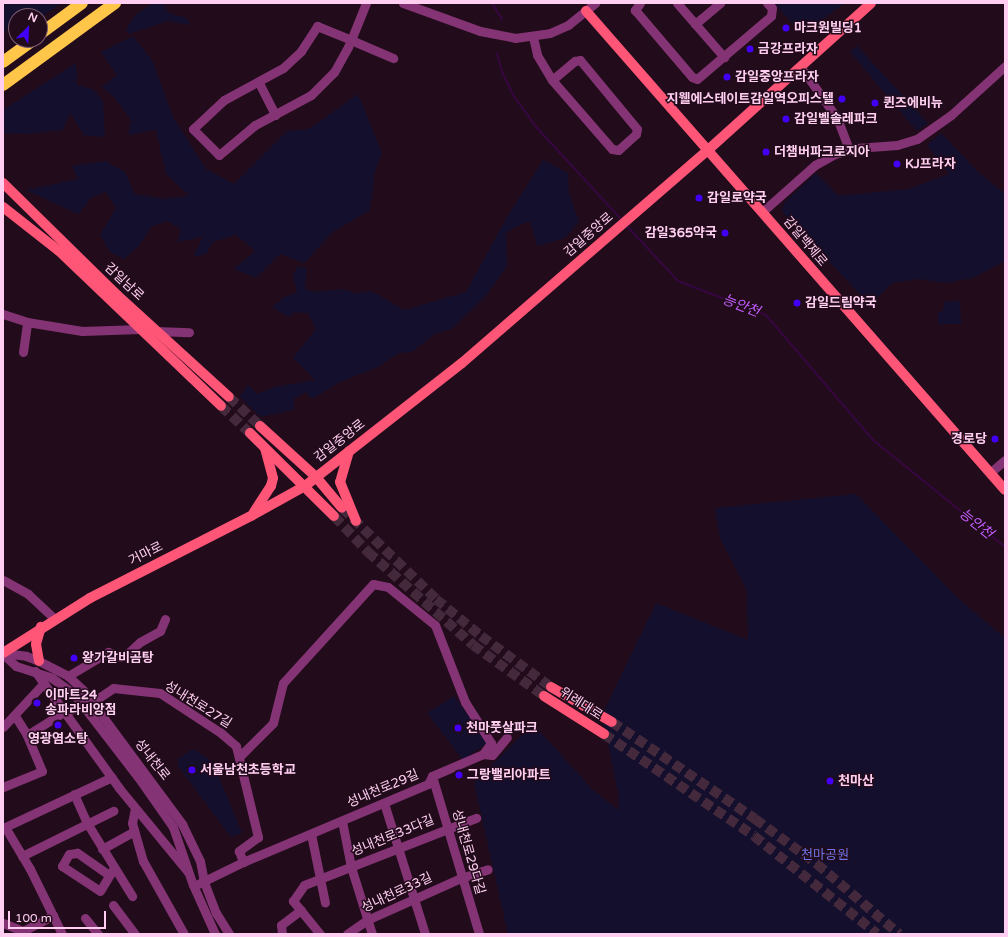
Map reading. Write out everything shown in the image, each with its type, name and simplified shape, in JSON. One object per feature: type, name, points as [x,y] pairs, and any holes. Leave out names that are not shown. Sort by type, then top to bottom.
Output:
[{"type":"highway","points":[[48,28],[82,3]]},
{"type":"highway","points":[[3,85],[115,3]]},
{"type":"highway","points":[[3,62],[22,48]]},
{"type":"main road","name":"감일중앙로","points":[[305,486],[462,363],[708,150],[871,3]]},
{"type":"main road","name":"감일백제로","points":[[586,11],[845,309],[991,472],[1005,490]]},
{"type":"main road","name":"감일남로","points":[[3,183],[156,331],[229,397]]},
{"type":"main road","name":"감일남로","points":[[3,207],[59,252],[221,406]]},
{"type":"main road","points":[[260,426],[316,477],[342,508]]},
{"type":"main road","points":[[250,433],[334,516]]},
{"type":"main road","points":[[251,516],[268,491],[273,478],[264,447]]},
{"type":"main road","points":[[349,451],[340,482],[356,521]]},
{"type":"main road","name":"거마로","points":[[3,653],[41,627],[146,567],[251,516],[305,486]]},
{"type":"main road","points":[[39,660],[36,644],[41,627]]},
{"type":"main road","name":"위례대로","points":[[551,687],[612,722]]},
{"type":"main road","name":"위례대로","points":[[544,696],[604,734]]},
{"type":"street","points":[[366,3],[351,40],[334,72],[311,95],[255,125],[219,155],[193,129],[224,100],[259,83],[283,68],[301,51],[317,26],[351,40],[393,58]]},
{"type":"street","points":[[403,3],[493,35],[515,38],[533,37],[568,25],[595,3]]},
{"type":"street","points":[[640,3],[635,10],[692,78],[700,77],[771,16],[772,8],[767,3]]},
{"type":"street","points":[[677,3],[724,57]]},
{"type":"street","points":[[695,24],[720,3]]},
{"type":"street","points":[[533,37],[537,55],[552,80],[612,149],[618,150],[636,134],[637,129],[634,122],[580,60],[575,61],[552,80]]},
{"type":"street","points":[[800,66],[837,118],[849,150]]},
{"type":"street","points":[[762,212],[815,165],[849,150],[897,145],[917,139],[951,115],[1005,66]]},
{"type":"street","points":[[259,83],[275,114]]},
{"type":"street","points":[[3,314],[27,322],[82,331],[140,329]]},
{"type":"street","points":[[23,352],[27,322]]},
{"type":"street","points":[[156,331],[189,332]]},
{"type":"street","points":[[991,472],[1005,460]]},
{"type":"street","points":[[3,580],[23,590],[55,619]]},
{"type":"street","points":[[239,757],[273,723],[283,683],[373,584],[388,587],[435,625],[465,702],[491,743],[483,754]]},
{"type":"street","points":[[68,676],[108,652],[120,656],[126,655],[140,642],[160,631],[165,619]]},
{"type":"street","name":"성내천로","points":[[3,653],[26,656],[39,660],[68,676],[83,690],[87,704],[167,816],[178,838],[189,874],[211,933]]},
{"type":"street","name":"성내천로","points":[[3,653],[16,666],[35,671],[68,690],[87,704],[175,812],[200,861],[204,882],[216,913],[229,934]]},
{"type":"street","points":[[35,671],[43,684],[135,808],[189,874]]},
{"type":"street","points":[[3,727],[15,716],[43,684]]},
{"type":"street","name":"성내천로27길","points":[[64,712],[87,704],[113,688],[160,693],[221,733],[236,746],[258,837],[239,851],[243,862]]},
{"type":"street","points":[[26,735],[64,712]]},
{"type":"street","points":[[3,788],[42,770],[26,735],[15,716]]},
{"type":"street","name":"성내천로29길","points":[[193,885],[204,882],[243,862],[428,784],[432,776],[483,754],[492,755],[507,737]]},
{"type":"street","name":"성내천로29다길","points":[[432,776],[477,933]]},
{"type":"street","points":[[62,934],[22,856],[4,828],[112,777]]},
{"type":"street","points":[[74,794],[112,872],[132,896]]},
{"type":"street","points":[[384,803],[425,934]]},
{"type":"street","points":[[135,808],[132,823],[143,861],[155,886],[184,934]]},
{"type":"street","points":[[22,856],[113,811]]},
{"type":"street","name":"성내천로33다길","points":[[320,934],[293,901],[304,885],[476,818]]},
{"type":"street","points":[[342,821],[351,867],[372,934]]},
{"type":"street","points":[[102,849],[134,831]]},
{"type":"street","points":[[310,834],[324,904]]},
{"type":"street","points":[[77,853],[112,872],[100,891],[62,866],[69,854],[77,853]]},
{"type":"street","name":"성내천로33길","points":[[347,934],[367,920],[461,878],[488,869]]},
{"type":"street","points":[[113,905],[135,934]]},
{"type":"street","points":[[282,934],[281,925],[301,910]]},
{"type":"street","points":[[3,923],[23,931],[53,916]]},
{"type":"street","points":[[85,918],[98,934]]},
{"type":"green space","points":[[3,3],[61,3],[48,12],[48,8],[8,8],[8,27],[3,36]]},
{"type":"green space","points":[[153,3],[163,3],[169,13],[187,18],[190,25],[168,21],[129,34],[126,29],[135,15]]},
{"type":"green space","points":[[774,3],[845,3],[802,34]]},
{"type":"green space","points":[[133,36],[152,60],[173,117],[206,169],[234,184],[287,131],[309,129],[358,94],[382,153],[375,171],[370,210],[333,232],[304,263],[280,254],[256,278],[234,269],[255,251],[236,235],[213,242],[206,254],[193,257],[203,237],[177,242],[181,229],[167,221],[151,227],[139,246],[124,259],[110,252],[100,235],[116,208],[106,192],[92,197],[78,214],[26,190],[78,179],[72,166],[105,161],[125,172],[135,194],[164,199],[189,195],[166,174],[156,130],[128,135],[131,120],[114,97],[102,87],[117,75],[101,52]]},
{"type":"green space","points":[[857,46],[928,123],[917,131],[850,52]]},
{"type":"green space","points":[[76,63],[77,85],[93,89],[103,101],[105,137],[84,135],[70,113],[63,130],[29,134],[3,133],[3,110]]},
{"type":"green space","points":[[941,133],[977,171],[1005,194],[1005,261],[973,278],[945,283],[920,279],[892,283],[870,305],[782,212],[784,203],[816,173],[838,196],[909,189],[949,174],[927,145]]},
{"type":"green space","points":[[543,160],[568,173],[569,192],[579,222],[565,238],[537,246],[530,221],[511,229],[506,234],[507,266],[486,296],[452,329],[435,334],[412,352],[399,353],[378,367],[340,382],[312,399],[306,392],[294,399],[294,410],[261,417],[240,397],[248,385],[257,394],[274,387],[315,380],[293,358],[316,329],[308,313],[294,312],[289,317],[272,307],[286,296],[297,293],[293,274],[298,267],[307,268],[305,289],[316,292],[342,289],[356,293],[372,291],[404,310],[466,292],[507,217]]},
{"type":"green space","points":[[960,300],[961,324],[938,324],[938,312],[943,311],[944,302]]},
{"type":"green space","name":"천마공원","points":[[856,494],[958,598],[1005,638],[1005,934],[508,934],[474,783],[533,724],[593,790],[618,810],[619,797],[602,715],[656,603],[748,640],[747,591],[720,538],[715,508]]},
{"type":"green space","name":"천마풋살파크","points":[[454,696],[488,742],[463,760],[427,713]]},
{"type":"green space","points":[[193,749],[213,762],[242,833],[231,837],[178,766],[178,759]]},
{"type":"waterway","name":"능안천","points":[[492,3],[502,19]]},
{"type":"waterway","name":"능안천","points":[[497,53],[502,72],[513,95],[537,128],[622,220]]},
{"type":"waterway","name":"능안천","points":[[626,225],[678,281],[766,315],[873,440],[1005,547]]},
{"type":"tunnel","points":[[229,397],[260,426]]},
{"type":"tunnel","points":[[221,406],[250,433]]},
{"type":"tunnel","points":[[342,508],[436,599],[481,636],[551,687]]},
{"type":"tunnel","points":[[334,516],[368,552],[473,645],[544,696]]},
{"type":"tunnel","points":[[612,722],[755,819],[817,864],[899,934]]},
{"type":"tunnel","points":[[604,734],[754,836],[877,934]]},
{"type":"place","name":"마크원빌딩1","points":[[786,28]]},
{"type":"place","name":"금강프라자","points":[[750,49]]},
{"type":"place","name":"감일중앙프라자","points":[[727,77]]},
{"type":"place","name":"지웰에스테이트감일역오피스텔","points":[[842,99]]},
{"type":"place","name":"퀸즈에비뉴","points":[[875,103]]},
{"type":"place","name":"감일벨솔레파크","points":[[786,119]]},
{"type":"place","name":"더챔버파크로지아","points":[[766,152]]},
{"type":"place","name":"KJ프라자","points":[[897,164]]},
{"type":"place","name":"감일로약국","points":[[699,198]]},
{"type":"place","name":"감일365약국","points":[[725,233]]},
{"type":"place","name":"감일드림약국","points":[[797,303]]},
{"type":"place","name":"경로당","points":[[995,439]]},
{"type":"place","name":"왕가갈비곰탕","points":[[74,658]]},
{"type":"place","name":"이마트24 송파라비앙점","points":[[37,703]]},
{"type":"place","name":"영광염소탕","points":[[58,725]]},
{"type":"place","name":"천마풋살파크","points":[[458,728]]},
{"type":"place","name":"서울남천초등학교","points":[[192,770]]},
{"type":"place","name":"그랑밸리아파트","points":[[459,775]]},
{"type":"place","name":"천마산","points":[[830,781]]}]
